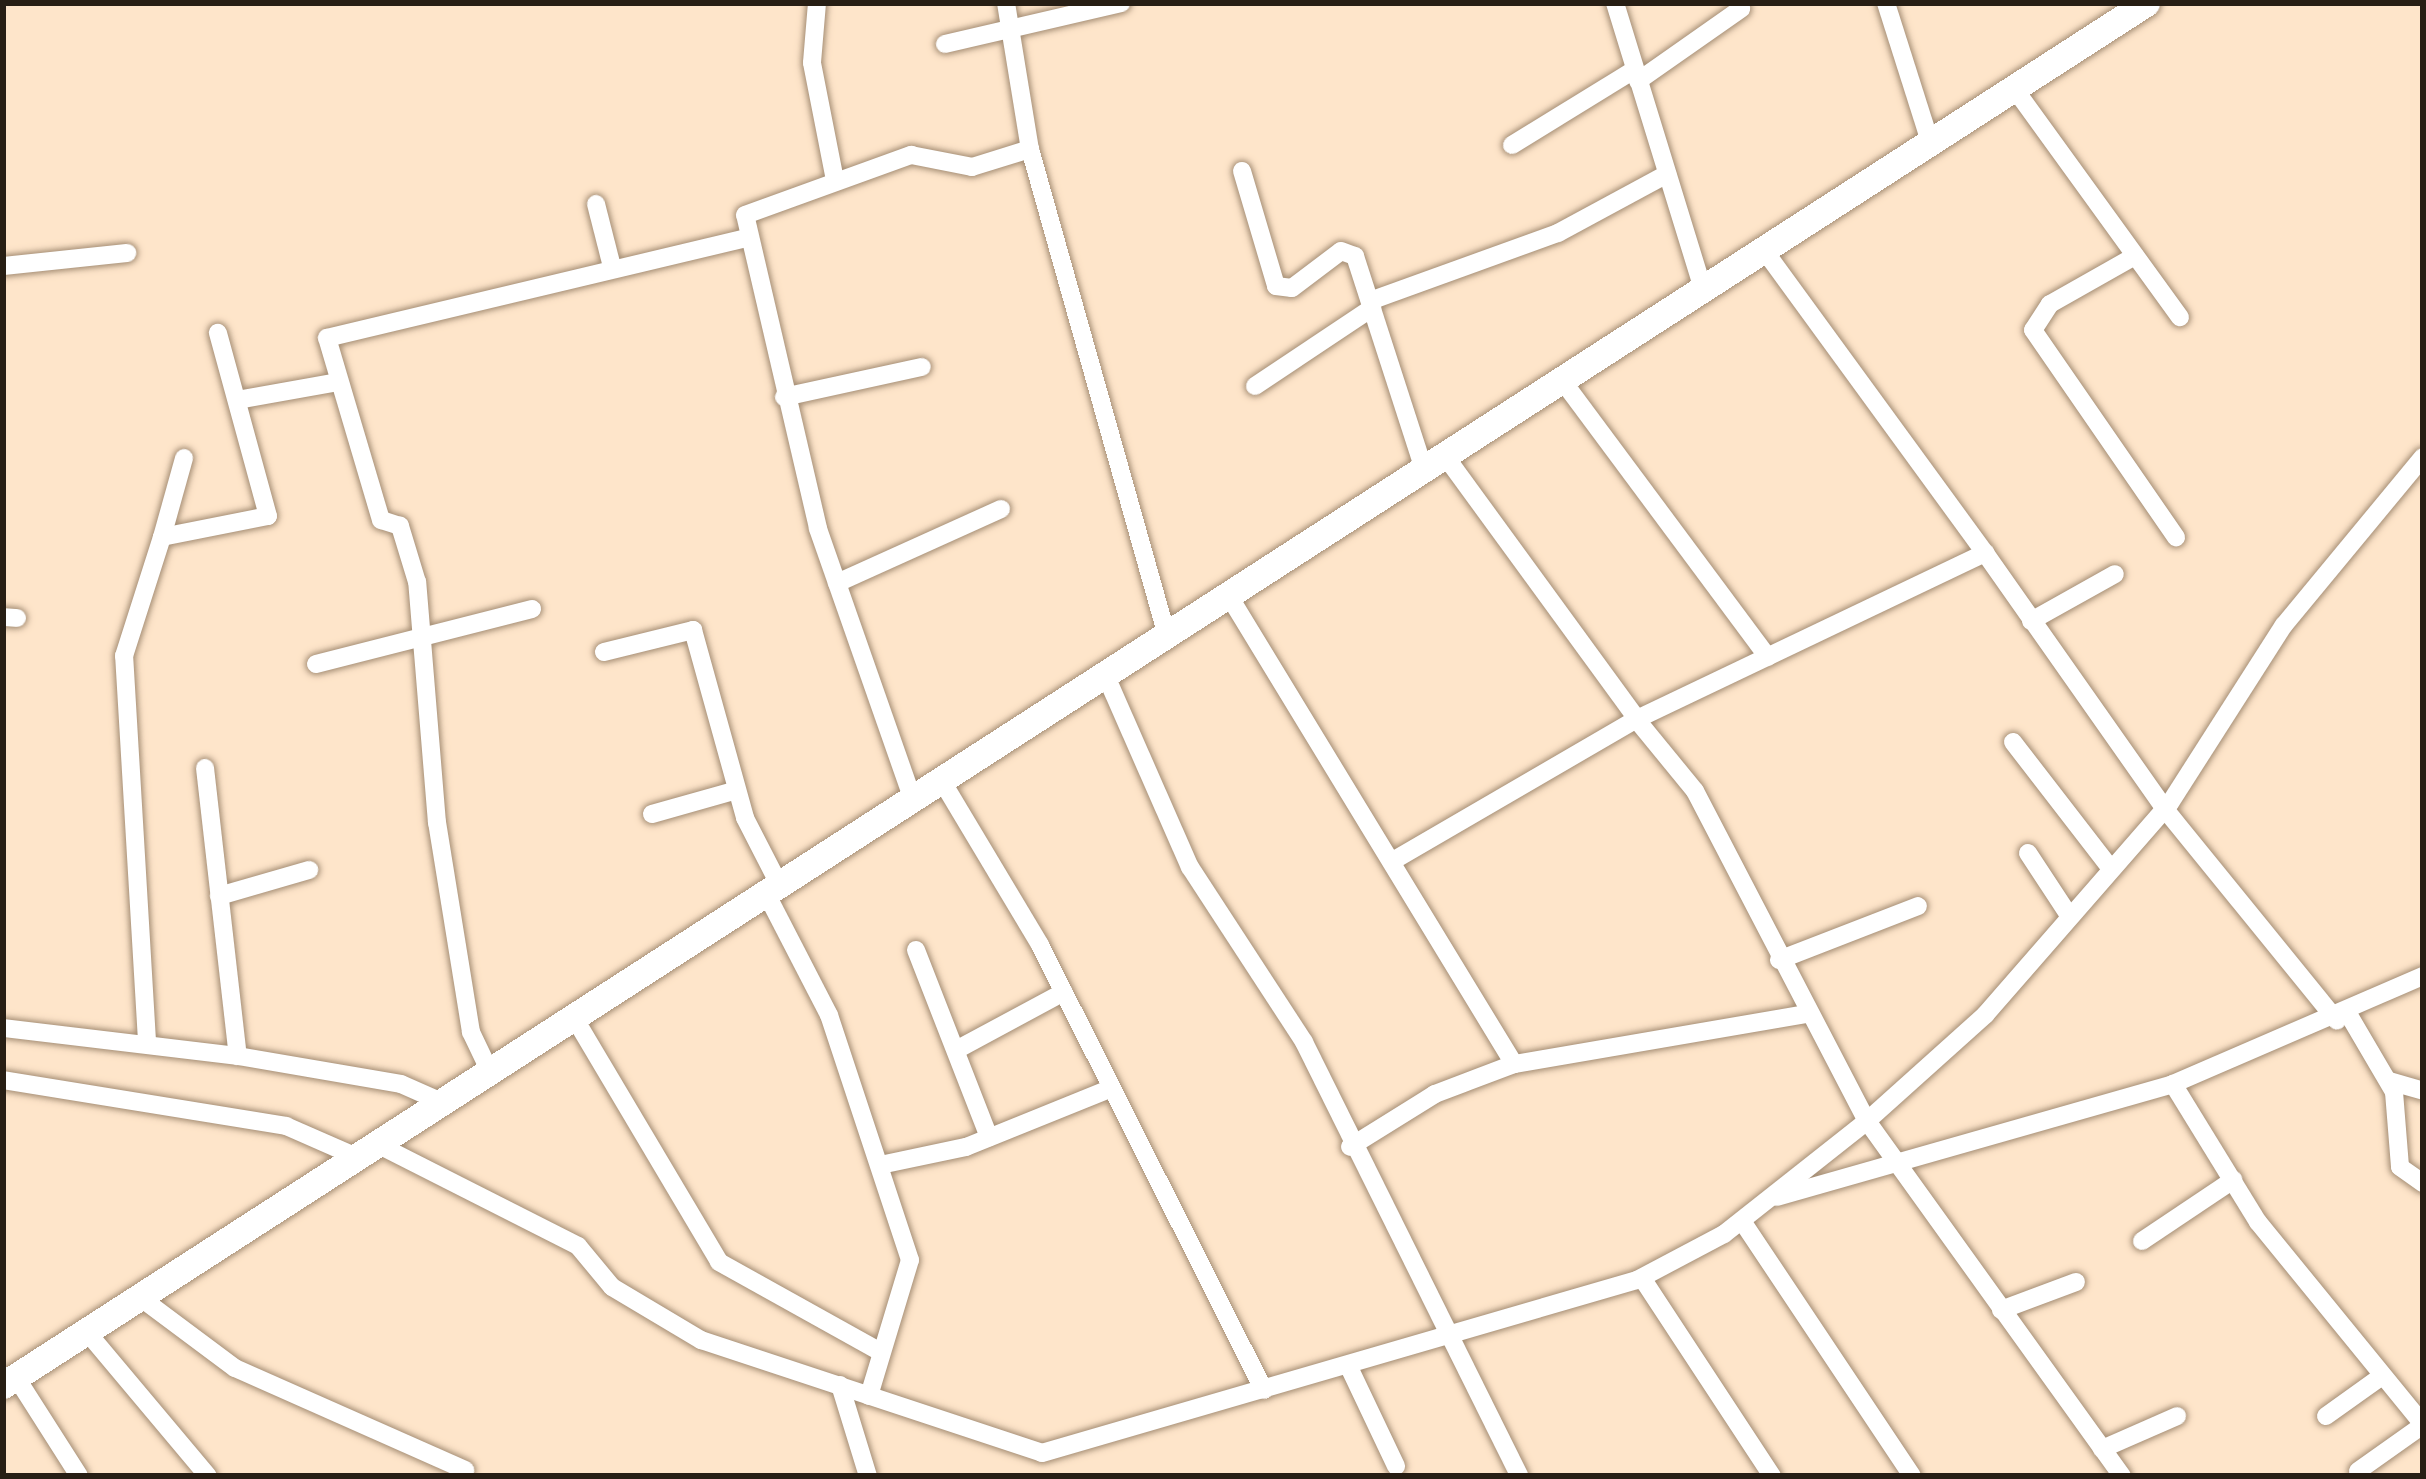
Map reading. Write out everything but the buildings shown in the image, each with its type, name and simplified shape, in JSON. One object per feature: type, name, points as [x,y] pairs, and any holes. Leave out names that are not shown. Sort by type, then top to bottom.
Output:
[{"type":"main road","points":[[10,1381],[2146,3]]},
{"type":"street","points":[[817,3],[812,63],[835,180]]},
{"type":"street","points":[[1006,3],[1030,149],[1167,635]]},
{"type":"street","points":[[945,44],[1121,3]]},
{"type":"street","points":[[1615,3],[1703,289]]},
{"type":"street","points":[[1886,3],[1930,142]]},
{"type":"street","points":[[1512,145],[1636,76],[1741,9]]},
{"type":"street","points":[[2014,88],[2180,317]]},
{"type":"street","points":[[913,800],[837,583],[784,398],[748,238],[752,209],[910,155],[972,167],[1030,149]]},
{"type":"street","points":[[1243,171],[1276,286],[1292,288],[1349,249],[1435,463],[1695,791],[1778,960],[1868,1121],[2122,1476]]},
{"type":"street","points":[[1255,386],[1371,305],[1558,233],[1667,174]]},
{"type":"street","points":[[596,204],[612,267]]},
{"type":"street","points":[[491,1073],[471,1031],[436,823],[422,638],[405,534],[381,520],[327,338],[337,328],[748,238]]},
{"type":"street","points":[[1763,250],[2164,808],[2343,1019],[2389,1081],[2396,1156],[2423,1184]]},
{"type":"street","points":[[3,266],[127,253]]},
{"type":"street","points":[[2135,256],[2039,312],[2033,330],[2176,537]]},
{"type":"street","points":[[162,537],[268,516],[218,333]]},
{"type":"street","points":[[784,398],[922,367]]},
{"type":"street","points":[[1562,380],[1768,657]]},
{"type":"street","points":[[237,400],[338,382]]},
{"type":"street","points":[[147,1041],[124,674],[184,458]]},
{"type":"street","points":[[3,1080],[286,1126],[371,1152],[578,1246],[612,1287],[683,1331],[1042,1453],[1642,1278],[1742,1221],[1868,1121],[1984,1016],[2108,865],[2164,808],[2284,625],[2423,458]]},
{"type":"street","points":[[837,583],[1001,509]]},
{"type":"street","points":[[1396,859],[1639,722],[1984,553]]},
{"type":"street","points":[[2031,621],[2115,574]]},
{"type":"street","points":[[1229,596],[1396,859],[1514,1064]]},
{"type":"street","points":[[316,664],[532,609]]},
{"type":"street","points":[[604,652],[693,630],[737,790],[773,891],[830,1015],[885,1164],[910,1260],[870,1392]]},
{"type":"street","points":[[1106,676],[1190,867],[1304,1042],[1350,1147],[1519,1476]]},
{"type":"street","points":[[2013,742],[2108,865]]},
{"type":"street","points":[[205,768],[238,1055]]},
{"type":"street","points":[[942,781],[1064,992],[1264,1390]]},
{"type":"street","points":[[652,814],[737,790]]},
{"type":"street","points":[[2028,854],[2068,914]]},
{"type":"street","points":[[219,896],[309,870]]},
{"type":"street","points":[[1778,960],[1918,906]]},
{"type":"street","points":[[916,950],[989,1137]]},
{"type":"street","points":[[1772,1198],[1902,1168],[2173,1084],[2343,1019],[2423,976]]},
{"type":"street","points":[[958,1049],[1064,992]]},
{"type":"street","points":[[1350,1147],[1435,1094],[1514,1064],[1807,1014]]},
{"type":"street","points":[[574,1019],[719,1262],[881,1357]]},
{"type":"street","points":[[3,1028],[238,1055],[401,1084],[445,1103]]},
{"type":"street","points":[[2389,1081],[2423,1090]]},
{"type":"street","points":[[2173,1084],[2233,1180],[2423,1425],[2358,1471]]},
{"type":"street","points":[[885,1164],[989,1137],[1112,1088]]},
{"type":"street","points":[[2142,1240],[2233,1180]]},
{"type":"street","points":[[1742,1221],[1912,1476]]},
{"type":"street","points":[[1642,1278],[1772,1476]]},
{"type":"street","points":[[2001,1310],[2076,1282]]},
{"type":"street","points":[[141,1298],[235,1368],[465,1470],[456,1476]]},
{"type":"street","points":[[87,1332],[208,1476]]},
{"type":"street","points":[[1348,1365],[1396,1466]]},
{"type":"street","points":[[2326,1416],[2382,1376]]},
{"type":"street","points":[[10,1381],[79,1476]]},
{"type":"street","points":[[840,1385],[868,1476]]},
{"type":"street","points":[[2102,1449],[2177,1416]]},
{"type":"street","points":[[1042,1453],[1048,1476]]}]
